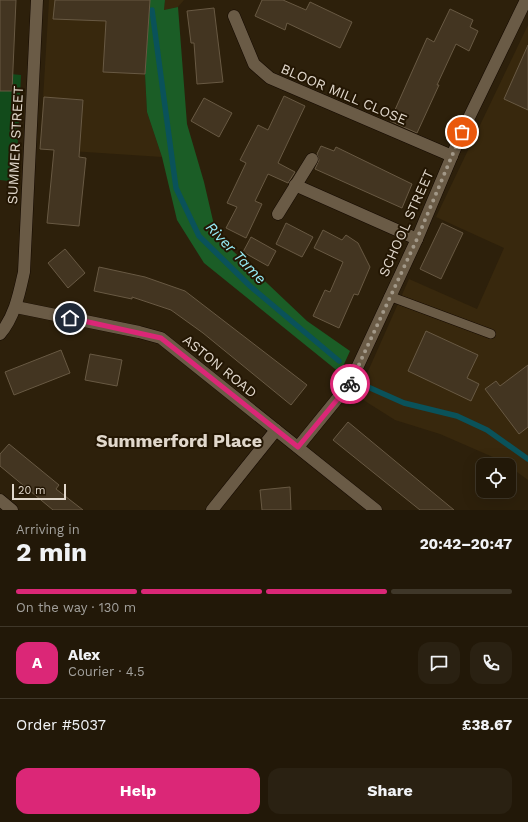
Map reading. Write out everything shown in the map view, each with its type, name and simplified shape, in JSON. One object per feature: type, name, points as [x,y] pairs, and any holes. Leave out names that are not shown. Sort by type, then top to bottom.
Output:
[{"type":"street","name":"SUMMER STREET","points":[[0,334],[6,327],[16,307],[24,272],[37,0]]},
{"type":"street","name":"SCHOOL STREET","points":[[298,447],[350,383],[389,296],[417,239],[462,132],[526,0]]},
{"type":"street","name":"BLOOR MILL CLOSE","points":[[234,16],[254,64],[270,78],[452,156]]},
{"type":"street","points":[[278,214],[312,159]]},
{"type":"street","points":[[295,185],[417,239]]},
{"type":"street","name":"ASTON ROAD","points":[[16,307],[139,332],[161,338],[376,510]]},
{"type":"street","points":[[212,510],[276,430]]},
{"type":"street","points":[[0,500],[12,510]]},
{"type":"lane","points":[[389,296],[491,334]]},
{"type":"shaded area","points":[[49,0],[150,0],[145,74],[147,112],[162,157],[40,149]]},
{"type":"shaded area","points":[[165,0],[184,0],[178,7],[164,10]]},
{"type":"shaded area","points":[[528,25],[528,480],[516,471],[516,458],[495,458],[440,434],[395,420],[357,396],[409,279],[477,309],[504,248],[436,217]]},
{"type":"green space","points":[[150,0],[165,0],[164,10],[178,7],[187,124],[204,182],[214,225],[233,251],[307,321],[350,351],[340,373],[204,263],[177,220],[162,157],[147,112],[145,74]]},
{"type":"green space","points":[[0,73],[21,75],[16,182],[0,180]]},
{"type":"building","points":[[0,0],[16,0],[12,91],[0,91]]},
{"type":"building","points":[[55,0],[150,0],[145,74],[103,72],[106,21],[53,19]]},
{"type":"building","points":[[262,0],[283,0],[306,10],[310,2],[352,22],[340,48],[287,23],[285,30],[255,16]]},
{"type":"building","points":[[214,8],[223,82],[197,84],[194,43],[191,43],[187,11]]},
{"type":"building","points":[[450,9],[473,20],[470,27],[478,31],[469,51],[456,44],[417,133],[390,121],[427,38],[434,42]]},
{"type":"building","points":[[528,45],[528,110],[504,99]]},
{"type":"building","points":[[284,96],[305,106],[278,163],[295,172],[288,183],[268,174],[255,201],[262,204],[246,238],[226,228],[237,207],[227,203],[246,163],[240,160],[258,125],[268,130]]},
{"type":"building","points":[[44,97],[83,100],[79,157],[86,158],[79,226],[47,223],[54,150],[40,149]]},
{"type":"building","points":[[204,98],[232,113],[219,137],[191,121]]},
{"type":"building","points":[[321,146],[334,151],[336,147],[412,184],[402,208],[315,169],[319,160],[317,154]]},
{"type":"building","points":[[286,223],[313,237],[302,257],[276,244]]},
{"type":"building","points":[[442,223],[463,233],[441,279],[420,269]]},
{"type":"building","points":[[323,230],[342,240],[346,235],[358,243],[370,267],[358,295],[354,294],[339,328],[313,316],[325,290],[330,292],[343,262],[314,248]]},
{"type":"building","points":[[251,237],[276,251],[268,266],[243,252]]},
{"type":"building","points":[[65,249],[85,273],[68,288],[48,263]]},
{"type":"building","points":[[99,267],[145,277],[185,291],[307,385],[291,405],[203,333],[171,310],[132,297],[132,299],[94,291]]},
{"type":"building","points":[[426,331],[478,355],[467,378],[479,384],[471,401],[408,371]]},
{"type":"building","points":[[61,350],[70,373],[14,395],[5,372]]},
{"type":"building","points":[[90,354],[122,360],[117,386],[85,380]]},
{"type":"building","points":[[528,365],[528,427],[519,434],[485,389],[496,381],[500,386]]},
{"type":"building","points":[[348,422],[454,510],[420,510],[333,440]]},
{"type":"building","points":[[9,444],[59,485],[56,489],[83,510],[53,510],[0,466],[0,454]]},
{"type":"building","points":[[290,487],[291,510],[262,510],[260,490]]},
{"type":"waterway","name":"River Tame","points":[[152,10],[176,188],[199,236],[251,287],[339,361]]},
{"type":"waterway","name":"River Tame","points":[[359,383],[404,403],[457,416],[487,430],[528,459]]},
{"type":"way so far","points":[[350,384],[389,296],[417,239],[462,132]]},
{"type":"district","name":"Summerford Place","points":[[179,441]]},
{"type":"route","points":[[70,318],[161,338],[173,346],[298,447],[350,384]]}]
